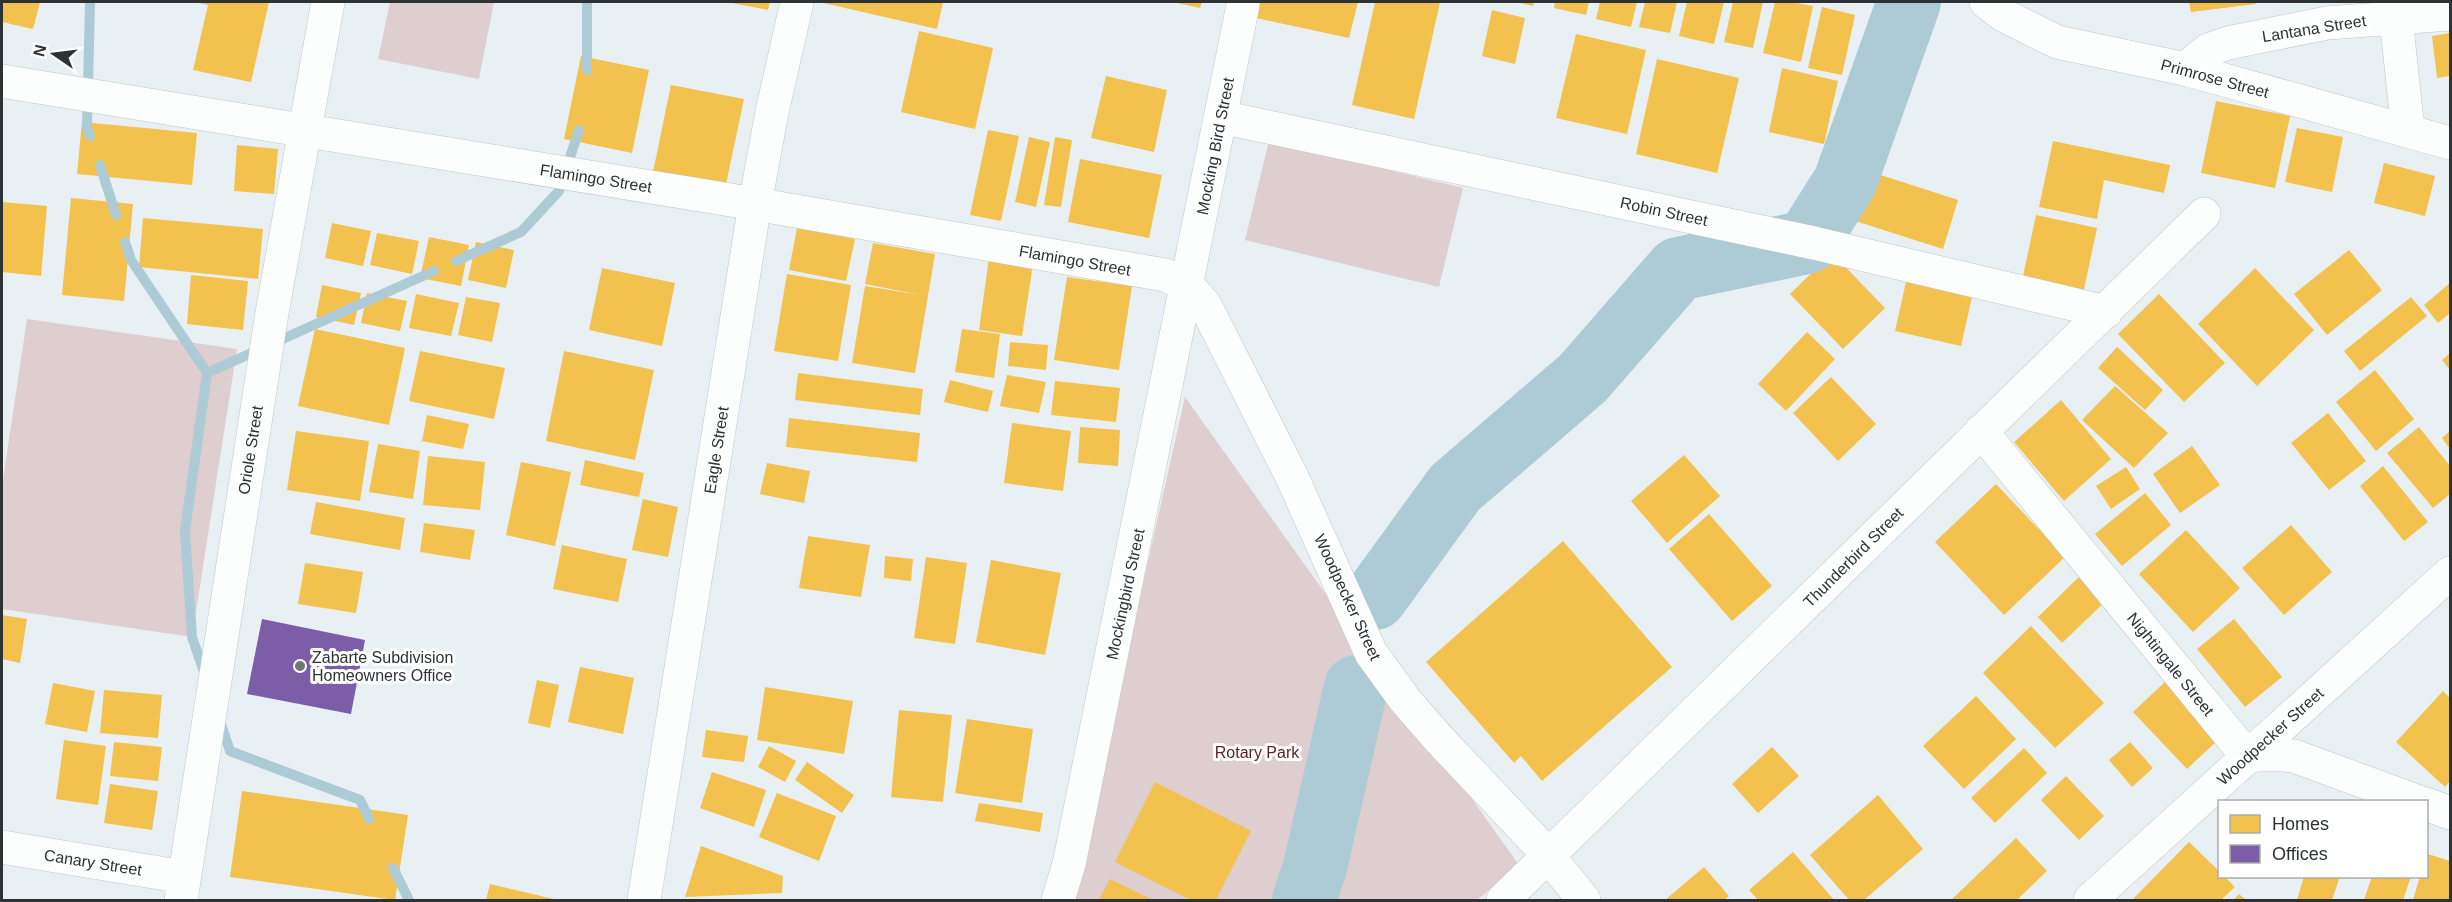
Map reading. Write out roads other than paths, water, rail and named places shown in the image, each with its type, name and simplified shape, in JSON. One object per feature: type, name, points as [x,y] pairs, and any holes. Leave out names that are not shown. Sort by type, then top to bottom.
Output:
[{"type":"street","name":"Oriole Street","points":[[182,889],[272,312],[328,2]]},
{"type":"street","name":"Eagle Street","points":[[644,900],[755,204],[772,112],[797,2]]},
{"type":"street","name":"Primrose Street","points":[[1986,2],[2003,15],[2057,42],[2185,69],[2451,143]]},
{"type":"street","name":"Mocking Bird Street","points":[[1188,286],[1244,5]]},
{"type":"street","name":"Lantana Street","points":[[2185,69],[2208,50],[2228,43],[2327,23],[2451,14]]},
{"type":"street","points":[[2396,18],[2408,131]]},
{"type":"street","name":"Flamingo Street","points":[[2,81],[755,204],[1165,275],[1188,286]]},
{"type":"street","name":"Robin Street","points":[[1221,117],[1798,240],[2106,312]]},
{"type":"street","name":"Thunderbird Street","points":[[1503,900],[1545,852],[2106,312],[2204,214]]},
{"type":"street","name":"Woodpecker Street","points":[[1188,286],[1205,305],[1292,477],[1371,653],[1405,700],[1481,785],[1518,821],[1584,900]]},
{"type":"street","name":"Mockingbird Street","points":[[1058,900],[1069,864],[1188,286]]},
{"type":"street","name":"Nightingale Street","points":[[1981,431],[2247,756]]},
{"type":"street","name":"Woodpecker Street","points":[[2090,900],[2451,573]]},
{"type":"street","points":[[2247,756],[2272,754],[2294,756],[2416,800]]},
{"type":"street","points":[[2428,804],[2451,813]]},
{"type":"street","name":"Canary Street","points":[[2,847],[182,889]]},
{"type":"waterway","points":[[90,2],[87,127],[90,136]]},
{"type":"waterway","points":[[587,2],[587,70]]},
{"type":"waterway","points":[[1375,598],[1455,488],[1583,378],[1678,269],[1807,242],[1845,182],[1909,2]]},
{"type":"waterway","points":[[456,261],[521,232],[559,191],[579,130]]},
{"type":"waterway","points":[[100,165],[116,215]]},
{"type":"waterway","points":[[125,242],[131,260],[207,373],[185,531],[192,637],[205,675]]},
{"type":"waterway","points":[[207,373],[434,271]]},
{"type":"waterway","points":[[1304,900],[1315,867],[1356,687]]},
{"type":"waterway","points":[[219,718],[230,751],[360,800],[369,819]]},
{"type":"waterway","points":[[393,868],[409,900]]},
{"type":"place","name":"Zabarte Subdivision Homeowners Office","points":[[300,666]]},
{"type":"park label","name":"Rotary Park","points":[[1257,752]]}]
